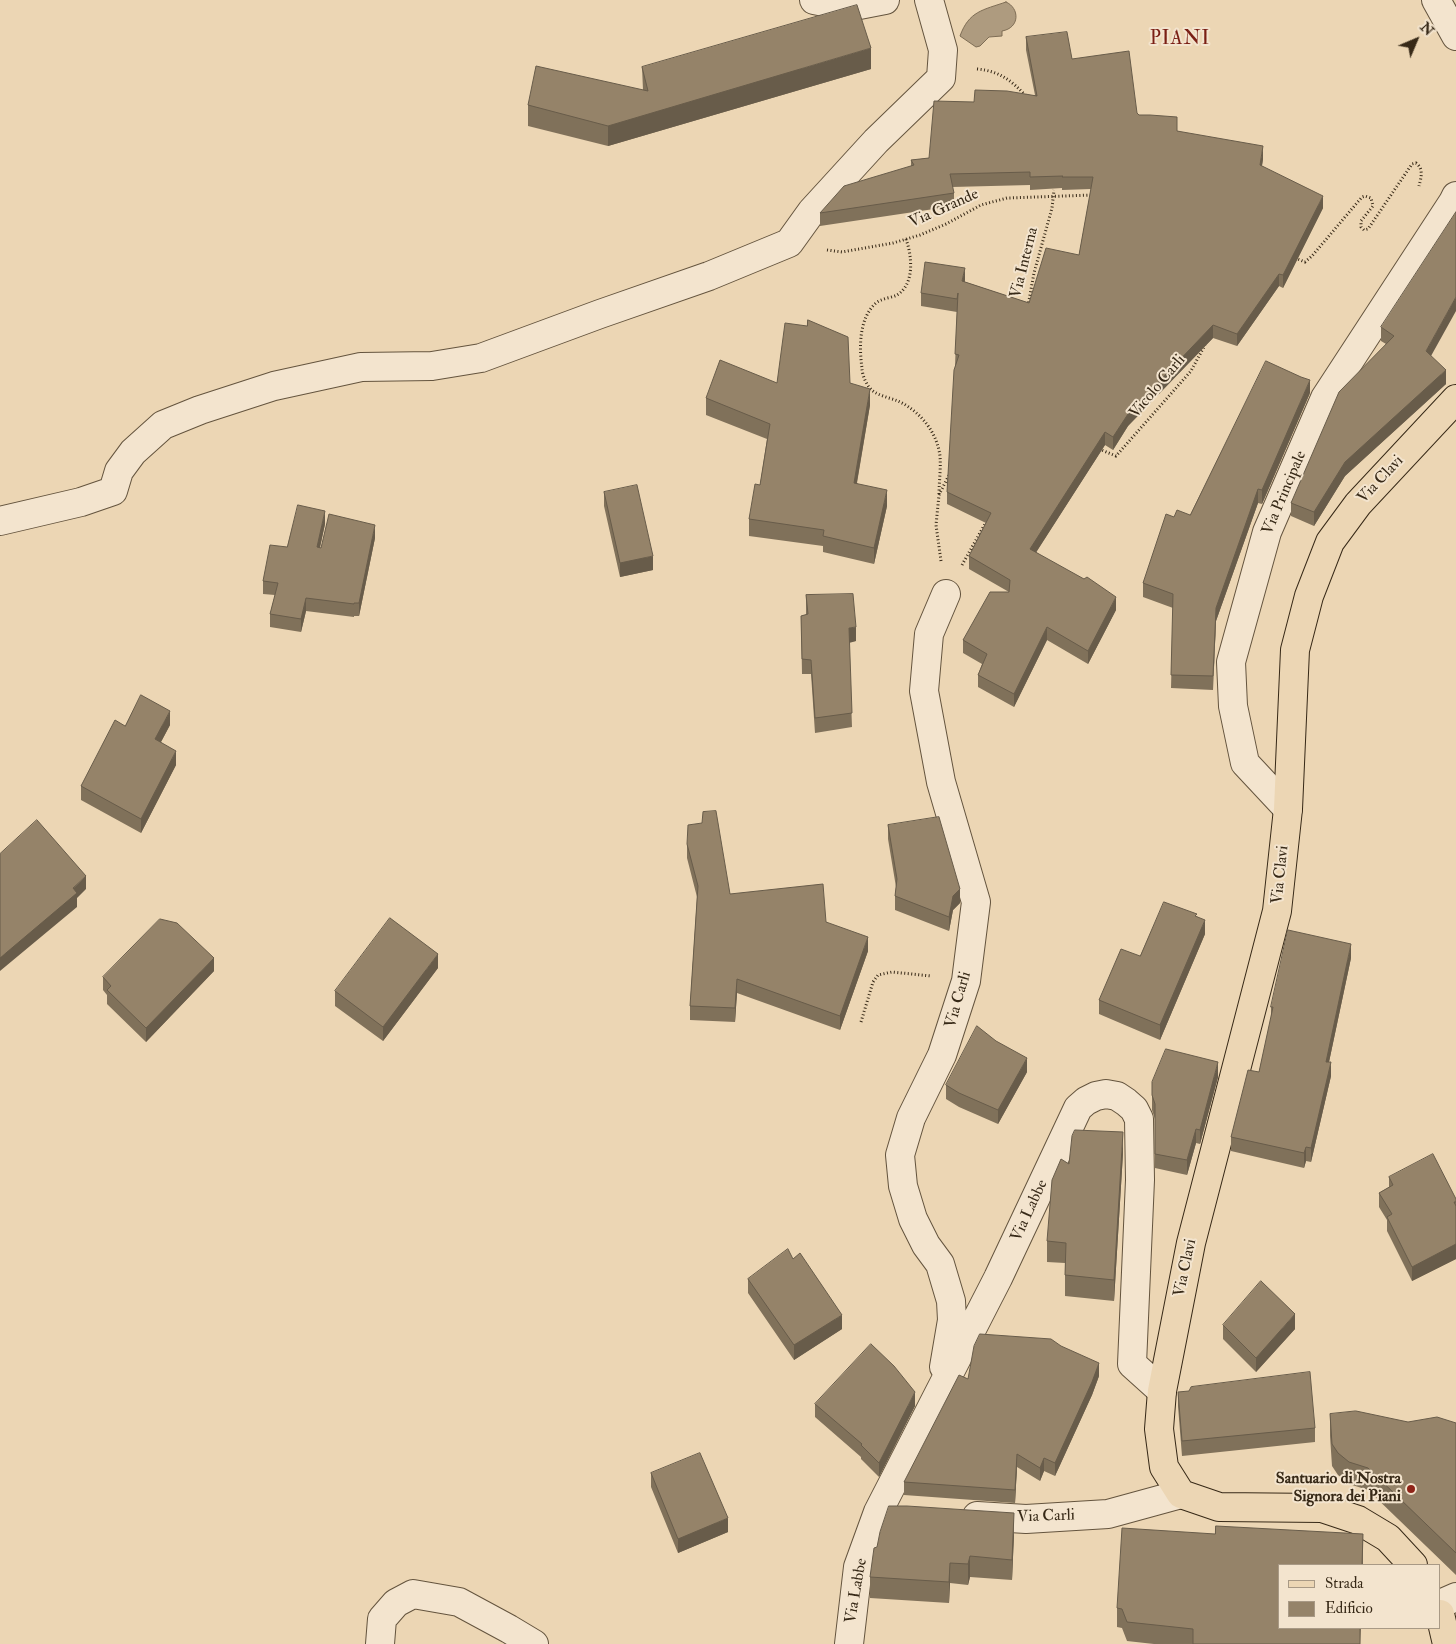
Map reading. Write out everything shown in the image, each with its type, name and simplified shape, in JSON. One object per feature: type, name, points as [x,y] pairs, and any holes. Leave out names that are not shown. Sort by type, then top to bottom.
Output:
[{"type":"main road","name":"Via Clavi","points":[[1181,1494],[1164,1467],[1159,1429],[1162,1391],[1191,1243],[1277,911],[1288,809],[1295,650],[1309,596],[1330,542],[1358,504],[1456,399]]},
{"type":"main road","points":[[1181,1494],[1219,1507],[1322,1508],[1358,1520],[1388,1538],[1412,1564]]},
{"type":"main road","points":[[1441,1618],[1448,1644]]},
{"type":"street","points":[[814,0],[849,7],[885,0]]},
{"type":"street","points":[[0,521],[74,504],[113,490],[119,471],[133,452],[163,425],[200,410],[274,386],[361,367],[432,366],[481,358],[709,276],[789,243],[812,211],[876,141],[941,78],[943,50],[929,0]]},
{"type":"street","points":[[1436,0],[1456,36]]},
{"type":"street","name":"Via Principale","points":[[1288,809],[1245,763],[1233,706],[1231,662],[1267,532],[1325,398],[1454,202],[1456,196]]},
{"type":"street","name":"Via Carli","points":[[939,1395],[952,1320],[951,1301],[940,1264],[926,1245],[913,1219],[903,1186],[900,1154],[911,1118],[942,1055],[966,981],[976,902],[941,782],[924,691],[929,634],[946,594]]},
{"type":"street","name":"Via Labbe","points":[[849,1644],[858,1567],[878,1512],[998,1278],[1078,1108],[1096,1096],[1106,1094],[1117,1096],[1134,1109],[1139,1119],[1140,1180],[1132,1364],[1162,1391]]},
{"type":"street","name":"Via Carli","points":[[957,1514],[1026,1519],[1108,1514],[1181,1494]]},
{"type":"street","points":[[878,1512],[907,1511]]},
{"type":"street","points":[[380,1644],[382,1619],[396,1602],[413,1594],[459,1602],[534,1644]]},
{"type":"street","points":[[1441,1604],[1456,1597]]},
{"type":"path","points":[[941,78],[968,68],[987,70],[1012,81],[1031,101]]},
{"type":"path","points":[[1288,255],[1305,262],[1362,198],[1366,196],[1371,198],[1373,206],[1360,221],[1361,227],[1364,230],[1368,229],[1412,164],[1416,163],[1420,166],[1422,173],[1418,192]]},
{"type":"path","name":"Via Interna","points":[[1027,308],[1054,197],[1054,190]]},
{"type":"path","name":"Via Grande","points":[[789,243],[842,252],[920,235],[946,224],[981,205],[1007,198],[1094,195]]},
{"type":"path","points":[[906,239],[910,251],[911,271],[905,289],[895,296],[876,303],[866,316],[861,337],[862,370],[867,384],[873,391],[899,401],[916,411],[927,423],[936,442],[940,456],[936,525],[946,594]]},
{"type":"path","name":"Vicolo Carli","points":[[1095,446],[1103,452],[1116,456],[1190,371],[1208,340]]},
{"type":"path","points":[[859,386],[867,384]]},
{"type":"path","points":[[869,398],[873,391]]},
{"type":"path","points":[[939,494],[953,469]]},
{"type":"path","points":[[946,594],[987,521]]},
{"type":"path","points":[[861,1022],[873,982],[878,974],[892,972],[966,981]]},
{"type":"shaded area","points":[[1006,2],[1014,9],[1016,18],[1012,26],[1002,31],[1002,36],[989,37],[980,46],[976,47],[960,36],[972,16]]},
{"type":"building","points":[[857,5],[871,48],[608,126],[528,105],[536,66],[648,91],[642,67]]},
{"type":"building","points":[[1067,32],[1072,59],[1129,51],[1137,113],[1139,115],[1177,117],[1177,131],[1263,146],[1260,165],[1323,196],[1283,275],[1279,274],[1237,334],[1213,325],[1128,414],[1113,437],[1105,432],[1030,549],[1084,579],[1087,577],[1116,597],[1088,651],[1047,627],[1014,694],[978,675],[987,654],[963,640],[990,592],[1009,592],[1010,580],[969,556],[991,513],[947,492],[954,370],[959,355],[955,354],[958,293],[957,299],[921,293],[925,262],[965,268],[962,281],[1029,303],[1046,248],[1079,255],[1093,177],[1030,177],[1030,172],[950,174],[954,193],[820,213],[844,186],[914,165],[911,160],[929,158],[934,101],[974,102],[975,90],[1007,91],[1037,96],[1026,37]]},
{"type":"building","points":[[1456,212],[1456,297],[1426,351],[1446,370],[1345,462],[1314,512],[1291,503],[1339,392],[1394,336],[1381,327]]},
{"type":"building","points":[[808,320],[848,337],[850,383],[870,389],[854,483],[887,490],[874,548],[823,536],[824,530],[749,519],[755,484],[760,485],[770,424],[706,398],[720,360],[777,383],[785,323],[807,326]]},
{"type":"building","points":[[1266,361],[1310,380],[1262,490],[1258,489],[1216,608],[1213,676],[1171,675],[1173,594],[1143,583],[1166,514],[1174,517],[1177,510],[1190,515]]},
{"type":"building","points":[[637,485],[653,556],[620,563],[604,492]]},
{"type":"building","points":[[298,505],[325,511],[317,547],[321,548],[329,514],[375,525],[359,603],[306,598],[301,619],[270,614],[278,583],[263,581],[270,545],[287,547]]},
{"type":"building","points":[[853,594],[856,627],[849,628],[852,713],[815,718],[811,660],[802,659],[801,616],[808,614],[806,595]]},
{"type":"building","points":[[141,695],[170,711],[155,739],[176,751],[141,819],[81,786],[115,720],[125,726]]},
{"type":"building","points":[[716,811],[730,894],[823,884],[826,922],[868,937],[840,1016],[737,979],[735,1008],[690,1006],[698,886],[687,844],[688,825],[702,823],[703,812]]},
{"type":"building","points":[[939,817],[960,889],[953,896],[949,917],[895,896],[897,879],[888,825]]},
{"type":"building","points":[[37,820],[86,876],[73,888],[77,893],[0,958],[0,854]]},
{"type":"building","points":[[1164,902],[1197,914],[1195,916],[1205,920],[1160,1025],[1099,1000],[1121,949],[1140,956]]},
{"type":"building","points":[[390,918],[438,954],[383,1027],[335,991]]},
{"type":"building","points":[[160,919],[177,923],[214,958],[146,1028],[107,990],[111,986],[103,977]]},
{"type":"building","points":[[1288,930],[1351,944],[1326,1062],[1331,1062],[1311,1148],[1306,1147],[1304,1153],[1231,1137],[1248,1070],[1259,1072]]},
{"type":"building","points":[[977,1026],[996,1041],[1027,1058],[998,1110],[959,1093],[946,1085]]},
{"type":"building","points":[[1166,1049],[1218,1062],[1200,1130],[1196,1129],[1187,1160],[1155,1154],[1155,1104],[1152,1095],[1152,1082]]},
{"type":"building","points":[[1075,1130],[1123,1132],[1114,1280],[1065,1275],[1066,1243],[1047,1241],[1052,1180],[1061,1159],[1069,1164],[1072,1136]]},
{"type":"building","points":[[1433,1154],[1456,1199],[1456,1202],[1454,1202],[1456,1206],[1456,1244],[1412,1267],[1387,1217],[1392,1214],[1379,1193],[1393,1185],[1389,1177]]},
{"type":"building","points":[[788,1249],[793,1259],[800,1253],[842,1315],[794,1345],[748,1279]]},
{"type":"building","points":[[1261,1281],[1295,1314],[1256,1358],[1223,1325]]},
{"type":"building","points":[[980,1334],[1051,1339],[1061,1346],[1099,1363],[1055,1463],[1044,1458],[1040,1468],[1017,1454],[1015,1490],[904,1482],[959,1375],[968,1379],[974,1346]]},
{"type":"building","points":[[871,1344],[894,1366],[915,1392],[879,1463],[862,1444],[815,1404]]},
{"type":"building","points":[[1310,1372],[1315,1428],[1182,1441],[1178,1392],[1189,1391],[1191,1387]]},
{"type":"building","name":"Santuario di Nostra Signora dei Piani","points":[[1356,1411],[1408,1422],[1437,1417],[1456,1423],[1456,1553],[1368,1468],[1349,1462],[1338,1453],[1332,1444],[1330,1414]]},
{"type":"building","points":[[700,1453],[728,1518],[678,1539],[651,1473]]},
{"type":"building","points":[[889,1506],[1014,1513],[1012,1560],[970,1556],[968,1564],[950,1563],[949,1582],[870,1577],[874,1548],[877,1547]]},
{"type":"building","points":[[1216,1526],[1363,1534],[1362,1564],[1278,1564],[1278,1629],[1360,1629],[1360,1644],[1193,1644],[1193,1629],[1127,1622],[1122,1609],[1117,1608],[1122,1528],[1215,1534]]},
{"type":"place","name":"Santuario di Nostra Signora dei Piani","points":[[1411,1489]]},
{"type":"district","name":"PIANI","points":[[1180,40]]}]
